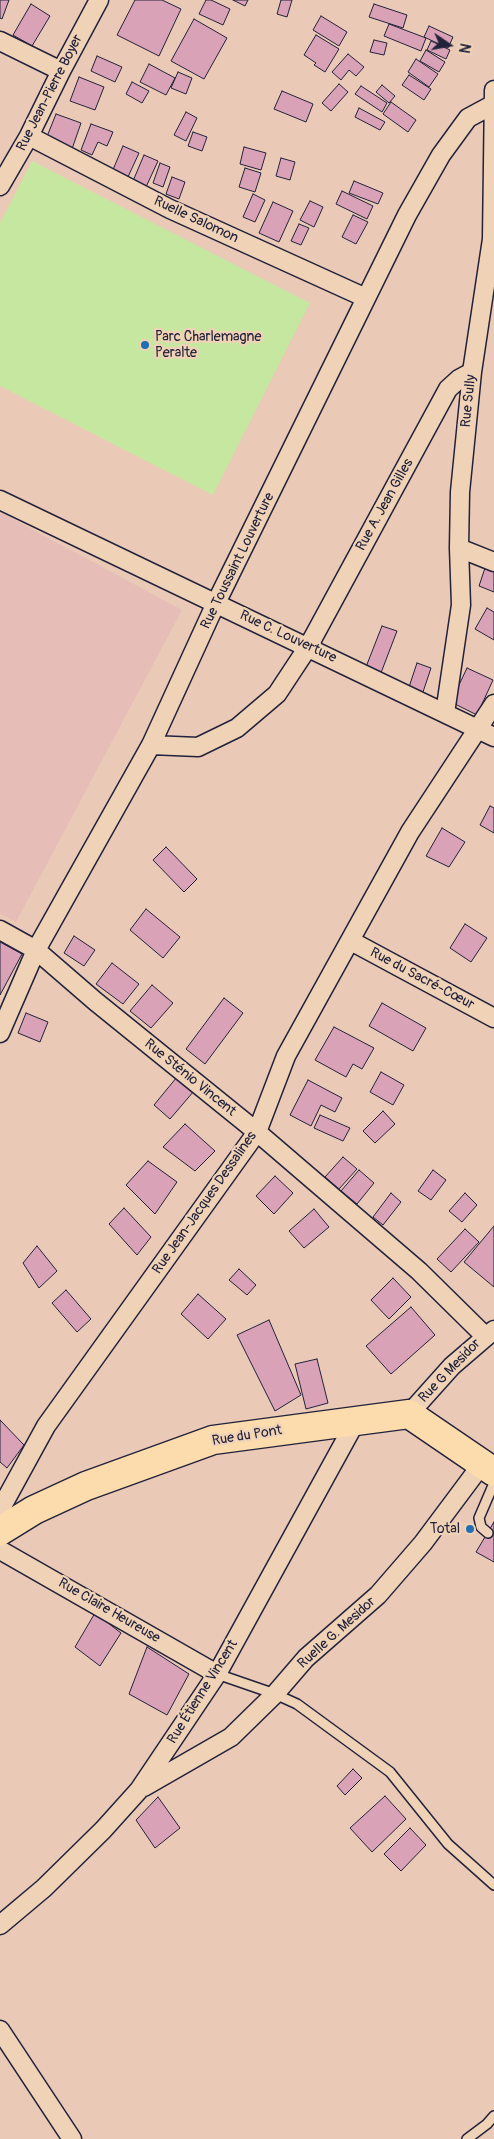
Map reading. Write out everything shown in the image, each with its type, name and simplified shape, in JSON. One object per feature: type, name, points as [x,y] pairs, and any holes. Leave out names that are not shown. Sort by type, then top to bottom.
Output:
[{"type":"main road","name":"Rue du Pont","points":[[0,1531],[34,1510],[86,1486],[212,1440],[409,1414]]},
{"type":"main road","points":[[409,1414],[490,1473]]},
{"type":"street","name":"Rue Jean-Pierre Boyer","points":[[0,186],[29,136],[99,0]]},
{"type":"street","points":[[0,41],[61,71]]},
{"type":"street","name":"Rue Sully","points":[[445,713],[461,604],[460,492],[472,372],[492,239],[494,90]]},
{"type":"street","name":"Rue Toussaint Louverture","points":[[0,1033],[36,950],[151,745],[216,603],[407,215],[441,155],[468,118],[494,104]]},
{"type":"street","name":"Ruelle Salomon","points":[[29,136],[170,209],[366,298]]},
{"type":"street","name":"Rue A. Jean Gilles","points":[[151,745],[198,747],[237,728],[278,694],[308,646],[448,389],[459,378],[472,372]]},
{"type":"street","name":"Rue C. Louverture","points":[[0,500],[479,728],[494,737]]},
{"type":"street","points":[[459,548],[494,562]]},
{"type":"street","name":"Rue Jean-Jacques Dessalines","points":[[0,1510],[46,1426],[256,1132],[286,1056],[410,832],[494,704]]},
{"type":"street","name":"Rue Sténio Vincent","points":[[0,930],[36,950],[95,1001],[256,1132],[489,1333]]},
{"type":"street","name":"Rue du Sacré-Cœur","points":[[351,941],[494,1018]]},
{"type":"street","name":"Rue G Mesidor","points":[[409,1414],[452,1366],[489,1333]]},
{"type":"street","name":"Rue Étienne Vincent","points":[[0,1925],[57,1875],[103,1830],[139,1790],[217,1674],[356,1421]]},
{"type":"street","name":"Ruelle G. Mesidor","points":[[139,1790],[232,1737],[275,1694],[306,1658],[378,1595],[423,1543],[490,1473]]},
{"type":"street","name":"Rue Claire Heureuse","points":[[0,1550],[217,1674]]},
{"type":"street","points":[[0,2030],[72,2139]]},
{"type":"lane","points":[[488,1533],[481,1527],[479,1518],[490,1473]]},
{"type":"lane","points":[[217,1674],[275,1694],[297,1704],[390,1772],[448,1844],[494,1885]]},
{"type":"lane","points":[[467,2139],[487,2124],[494,2116]]},
{"type":"shaded area","points":[[0,512],[182,610],[16,922],[0,914]]},
{"type":"green space","name":"Parc Charlemagne Peralte","points":[[32,161],[310,303],[213,495],[0,386],[0,223]]},
{"type":"building","points":[[0,0],[9,0],[2,19],[0,18]]},
{"type":"building","points":[[135,0],[162,0],[181,9],[159,56],[117,35]]},
{"type":"building","points":[[206,0],[211,0],[230,9],[223,25],[199,14]]},
{"type":"building","points":[[233,0],[248,0],[245,6]]},
{"type":"building","points":[[281,0],[292,0],[287,17],[277,14]]},
{"type":"building","points":[[31,4],[50,16],[32,46],[13,35]]},
{"type":"building","points":[[374,4],[407,15],[403,28],[369,17]]},
{"type":"building","points":[[321,16],[347,32],[339,46],[313,30]]},
{"type":"building","points":[[194,19],[227,38],[204,79],[171,61]]},
{"type":"building","points":[[389,24],[426,38],[421,51],[384,36]]},
{"type":"building","points":[[429,26],[453,37],[448,48],[424,37]]},
{"type":"building","points":[[316,35],[339,49],[325,72],[304,55]]},
{"type":"building","points":[[374,40],[387,43],[384,55],[370,52]]},
{"type":"building","points":[[431,41],[450,50],[446,59],[427,50]]},
{"type":"building","points":[[426,50],[445,62],[439,72],[420,61]]},
{"type":"building","points":[[348,54],[364,67],[356,76],[349,70],[341,80],[332,72]]},
{"type":"building","points":[[97,56],[122,67],[115,82],[91,71]]},
{"type":"building","points":[[416,59],[438,74],[429,87],[408,72]]},
{"type":"building","points":[[149,64],[175,78],[166,95],[140,82]]},
{"type":"building","points":[[178,72],[192,78],[186,94],[171,88]]},
{"type":"building","points":[[409,75],[431,89],[424,100],[402,85]]},
{"type":"building","points":[[79,77],[104,87],[95,110],[70,101]]},
{"type":"building","points":[[132,82],[149,91],[142,103],[126,94]]},
{"type":"building","points":[[339,84],[348,92],[331,111],[322,103]]},
{"type":"building","points":[[382,85],[395,96],[389,103],[376,92]]},
{"type":"building","points":[[361,86],[387,103],[382,112],[355,94]]},
{"type":"building","points":[[282,91],[313,104],[306,122],[274,109]]},
{"type":"building","points":[[391,102],[416,120],[408,132],[383,114]]},
{"type":"building","points":[[359,108],[385,122],[380,130],[355,117]]},
{"type":"building","points":[[186,112],[197,118],[186,141],[174,135]]},
{"type":"building","points":[[56,114],[81,123],[72,149],[46,139]]},
{"type":"building","points":[[91,124],[113,132],[107,146],[98,142],[92,155],[81,150]]},
{"type":"building","points":[[193,132],[207,137],[202,151],[188,146]]},
{"type":"building","points":[[123,146],[139,153],[127,179],[112,172]]},
{"type":"building","points":[[244,147],[266,153],[261,170],[240,164]]},
{"type":"building","points":[[144,155],[158,161],[146,187],[133,181]]},
{"type":"building","points":[[281,158],[295,162],[290,180],[276,176]]},
{"type":"building","points":[[160,163],[170,167],[163,187],[153,183]]},
{"type":"building","points":[[245,168],[261,173],[255,192],[239,187]]},
{"type":"building","points":[[172,177],[185,182],[179,199],[166,194]]},
{"type":"building","points":[[354,181],[383,193],[378,204],[349,193]]},
{"type":"building","points":[[342,191],[373,206],[367,219],[336,204]]},
{"type":"building","points":[[253,194],[265,200],[255,222],[243,217]]},
{"type":"building","points":[[310,201],[323,207],[314,227],[300,220]]},
{"type":"building","points":[[273,202],[293,211],[279,242],[259,233]]},
{"type":"building","points":[[353,215],[368,222],[356,244],[342,237]]},
{"type":"building","points":[[299,224],[309,228],[301,245],[291,241]]},
{"type":"building","points":[[486,565],[494,568],[494,592],[479,586]]},
{"type":"building","points":[[487,608],[494,612],[494,640],[475,629]]},
{"type":"building","points":[[382,626],[397,631],[379,678],[364,672]]},
{"type":"building","points":[[417,663],[431,668],[423,692],[409,687]]},
{"type":"building","points":[[467,668],[493,680],[477,715],[451,702]]},
{"type":"building","points":[[490,806],[494,808],[494,833],[480,825]]},
{"type":"building","points":[[442,828],[465,842],[449,867],[426,856]]},
{"type":"building","points":[[166,847],[197,879],[184,892],[153,860]]},
{"type":"building","points":[[146,909],[180,937],[163,958],[130,930]]},
{"type":"building","points":[[465,924],[487,938],[471,962],[450,948]]},
{"type":"building","points":[[74,936],[95,950],[84,966],[64,953]]},
{"type":"building","points":[[0,942],[22,954],[0,995]]},
{"type":"building","points":[[112,963],[139,984],[123,1004],[96,984]]},
{"type":"building","points":[[152,985],[173,1003],[151,1028],[130,1011]]},
{"type":"building","points":[[224,998],[243,1013],[205,1064],[186,1049]]},
{"type":"building","points":[[382,1003],[426,1028],[413,1051],[369,1026]]},
{"type":"building","points":[[26,1013],[48,1022],[40,1042],[18,1033]]},
{"type":"building","points":[[334,1027],[374,1048],[362,1069],[353,1064],[346,1077],[315,1060]]},
{"type":"building","points":[[381,1072],[404,1085],[393,1105],[370,1092]]},
{"type":"building","points":[[177,1077],[194,1091],[170,1119],[154,1105]]},
{"type":"building","points":[[308,1080],[342,1098],[335,1112],[321,1105],[311,1126],[290,1115]]},
{"type":"building","points":[[383,1111],[395,1124],[375,1143],[363,1131]]},
{"type":"building","points":[[320,1115],[350,1128],[343,1141],[314,1128]]},
{"type":"building","points":[[185,1124],[215,1151],[195,1171],[163,1147]]},
{"type":"building","points":[[343,1157],[357,1169],[339,1189],[325,1177]]},
{"type":"building","points":[[148,1161],[177,1182],[155,1214],[126,1185]]},
{"type":"building","points":[[359,1170],[374,1183],[357,1204],[341,1191]]},
{"type":"building","points":[[433,1170],[446,1180],[431,1200],[418,1191]]},
{"type":"building","points":[[275,1176],[293,1193],[274,1214],[256,1196]]},
{"type":"building","points":[[391,1193],[401,1202],[383,1225],[373,1217]]},
{"type":"building","points":[[465,1193],[477,1205],[462,1222],[449,1211]]},
{"type":"building","points":[[124,1208],[151,1237],[137,1255],[109,1224]]},
{"type":"building","points":[[314,1209],[329,1227],[304,1248],[289,1231]]},
{"type":"building","points":[[494,1226],[494,1287],[464,1262]]},
{"type":"building","points":[[465,1229],[479,1242],[451,1272],[437,1259]]},
{"type":"building","points":[[37,1246],[57,1271],[39,1288],[23,1263]]},
{"type":"building","points":[[239,1269],[256,1285],[247,1295],[229,1280]]},
{"type":"building","points":[[393,1278],[411,1297],[389,1319],[371,1300]]},
{"type":"building","points":[[66,1290],[91,1319],[77,1332],[52,1303]]},
{"type":"building","points":[[198,1294],[226,1319],[208,1339],[181,1314]]},
{"type":"building","points":[[411,1307],[435,1335],[391,1374],[366,1346]]},
{"type":"building","points":[[269,1320],[301,1395],[275,1411],[237,1335]]},
{"type":"building","points":[[317,1359],[328,1403],[306,1409],[295,1364]]},
{"type":"building","points":[[0,1420],[24,1445],[7,1468],[0,1462]]},
{"type":"building","points":[[494,1522],[494,1562],[476,1552]]},
{"type":"building","points":[[95,1613],[121,1633],[100,1666],[75,1647]]},
{"type":"building","points":[[147,1647],[189,1674],[167,1715],[129,1694]]},
{"type":"building","points":[[353,1769],[362,1778],[345,1795],[337,1786]]},
{"type":"building","points":[[385,1796],[406,1819],[372,1852],[350,1828]]},
{"type":"building","points":[[158,1797],[180,1828],[155,1848],[136,1820]]},
{"type":"building","points":[[410,1828],[426,1845],[401,1871],[384,1854]]},
{"type":"place","name":"Parc Charlemagne Peralte","points":[[145,345]]},
{"type":"place","name":"Total","points":[[470,1529]]}]
